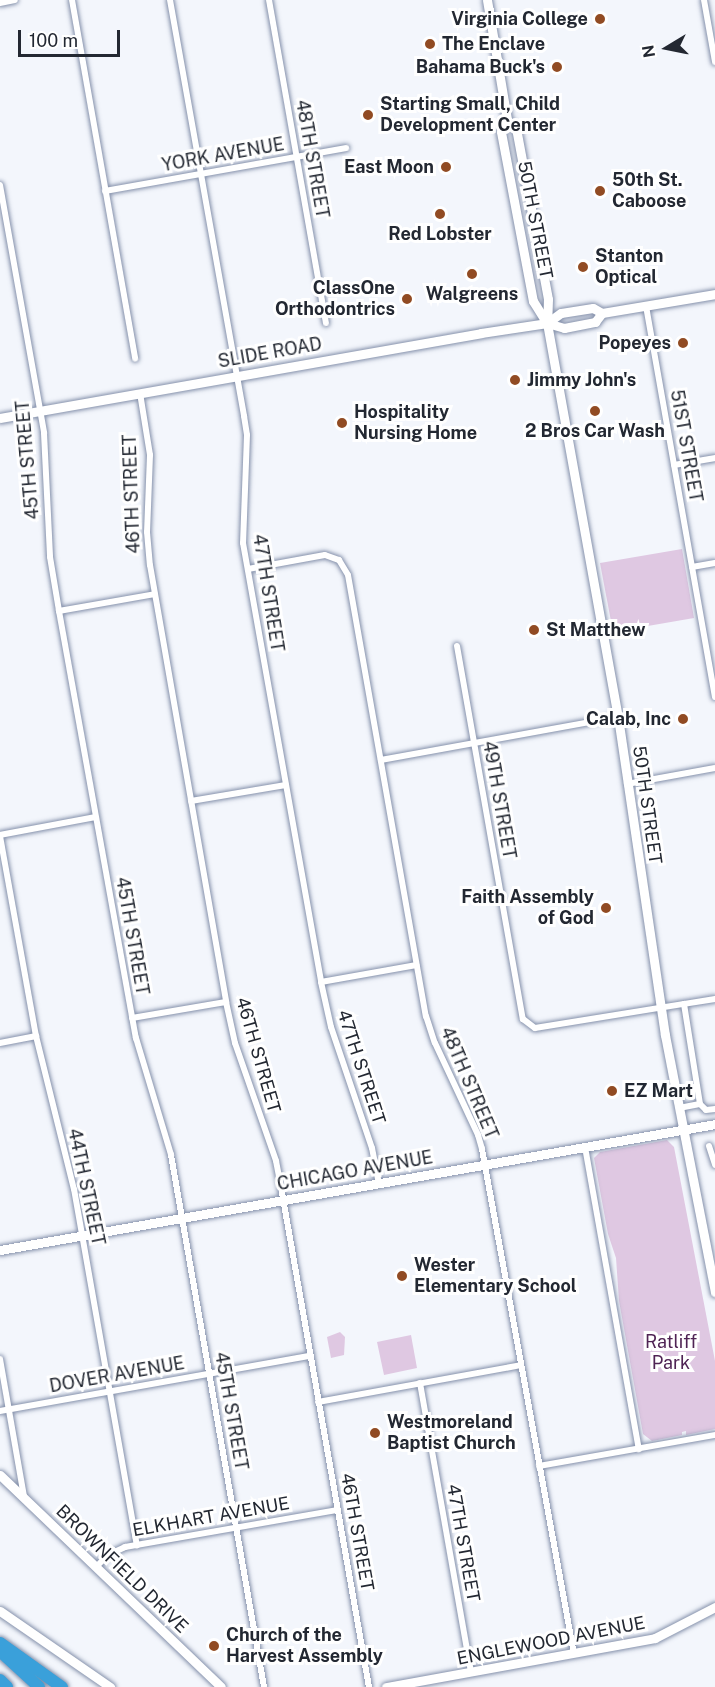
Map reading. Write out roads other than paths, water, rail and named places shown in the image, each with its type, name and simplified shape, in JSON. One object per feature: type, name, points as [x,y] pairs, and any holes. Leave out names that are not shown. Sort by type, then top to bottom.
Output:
[{"type":"highway","points":[[0,1643],[62,1687]]},
{"type":"highway","points":[[0,1651],[39,1687]]},
{"type":"highway","points":[[0,1680],[7,1687]]},
{"type":"main road","name":"50TH STREET","points":[[487,0],[507,120],[501,132],[533,302],[547,323]]},
{"type":"main road","name":"50TH STREET","points":[[507,120],[516,128],[548,299],[547,323],[618,717],[660,1007],[715,1292]]},
{"type":"main road","name":"SLIDE ROAD","points":[[0,418],[547,323],[561,313],[593,308],[602,313],[715,294]]},
{"type":"main road","name":"SLIDE ROAD","points":[[547,323],[564,328],[595,322],[602,313]]},
{"type":"main road","name":"CHICAGO AVENUE","points":[[0,1250],[715,1124]]},
{"type":"main road","name":"BROWNFIELD DRIVE","points":[[0,1475],[221,1687]]},
{"type":"main road","name":"ENGLEWOOD AVENUE","points":[[386,1687],[655,1638],[715,1607]]},
{"type":"main road","points":[[0,1611],[110,1687]]},
{"type":"street","points":[[0,3],[15,0]]},
{"type":"street","points":[[72,0],[135,358]]},
{"type":"street","name":"47TH STREET","points":[[170,0],[246,435],[242,526],[286,785],[331,1027],[372,1148],[379,1184]]},
{"type":"street","name":"48TH STREET","points":[[269,0],[326,323]]},
{"type":"street","points":[[704,0],[715,62]]},
{"type":"street","name":"YORK AVENUE","points":[[105,190],[346,148]]},
{"type":"street","name":"45TH STREET","points":[[0,185],[2,209],[40,411],[46,459],[50,557],[95,817],[132,1018],[171,1155],[264,1687]]},
{"type":"street","name":"51ST STREET","points":[[646,306],[715,697]]},
{"type":"street","name":"46TH STREET","points":[[140,393],[150,455],[147,546],[226,1002],[235,1043],[276,1161],[369,1687]]},
{"type":"street","points":[[674,465],[715,458]]},
{"type":"street","name":"48TH STREET","points":[[248,569],[325,555],[339,560],[348,575],[416,965],[430,1030],[478,1135],[574,1654]]},
{"type":"street","points":[[692,567],[715,563]]},
{"type":"street","points":[[59,611],[155,594]]},
{"type":"street","name":"49TH STREET","points":[[457,646],[524,1019],[531,1026],[549,1026],[660,1007]]},
{"type":"street","points":[[381,759],[618,717]]},
{"type":"street","points":[[627,784],[715,768]]},
{"type":"street","points":[[191,801],[286,785]]},
{"type":"street","points":[[0,836],[95,817]]},
{"type":"street","name":"44TH STREET","points":[[0,836],[36,1036],[68,1158],[136,1545]]},
{"type":"street","points":[[321,982],[416,965]]},
{"type":"street","points":[[660,1007],[715,999]]},
{"type":"street","points":[[132,1018],[226,1002]]},
{"type":"street","points":[[684,1004],[700,1104],[706,1110],[715,1109]]},
{"type":"street","points":[[0,1043],[36,1036]]},
{"type":"street","points":[[679,1108],[700,1104]]},
{"type":"street","points":[[709,1146],[715,1165]]},
{"type":"street","points":[[585,1147],[639,1449]]},
{"type":"street","name":"DOVER AVENUE","points":[[0,1411],[310,1356]]},
{"type":"street","points":[[0,1359],[25,1498]]},
{"type":"street","points":[[318,1402],[521,1365]]},
{"type":"street","name":"47TH STREET","points":[[420,1383],[471,1672]]},
{"type":"street","points":[[539,1466],[715,1435]]},
{"type":"street","name":"ELKHART AVENUE","points":[[96,1567],[116,1550],[136,1545],[338,1510]]},
{"type":"place","name":"Virginia College","points":[[600,19]]},
{"type":"place","name":"The Enclave","points":[[430,44]]},
{"type":"place","name":"Bahama Buck's","points":[[557,67]]},
{"type":"place","name":"Starting Small, Child Development Center","points":[[368,115]]},
{"type":"place","name":"East Moon","points":[[446,167]]},
{"type":"place","name":"50th St. Caboose","points":[[600,191]]},
{"type":"place","name":"Red Lobster","points":[[440,214]]},
{"type":"place","name":"Stanton Optical","points":[[583,267]]},
{"type":"place","name":"Walgreens","points":[[472,274]]},
{"type":"place","name":"ClassOne Orthodontrics","points":[[407,299]]},
{"type":"place","name":"Popeyes","points":[[683,343]]},
{"type":"place","name":"Jimmy John's","points":[[515,380]]},
{"type":"place","name":"2 Bros Car Wash","points":[[595,411]]},
{"type":"place","name":"Hospitality Nursing Home","points":[[342,423]]},
{"type":"place","name":"St Matthew","points":[[534,630]]},
{"type":"place","name":"Calab, Inc","points":[[683,719]]},
{"type":"place","name":"Faith Assembly of God","points":[[606,908]]},
{"type":"place","name":"EZ Mart","points":[[612,1091]]},
{"type":"place","name":"Wester Elementary School","points":[[402,1276]]},
{"type":"place","name":"Westmoreland Baptist Church","points":[[375,1433]]},
{"type":"place","name":"Church of the Harvest Assembly","points":[[214,1646]]},
{"type":"park label","name":"Ratliff Park","points":[[671,1353]]}]
